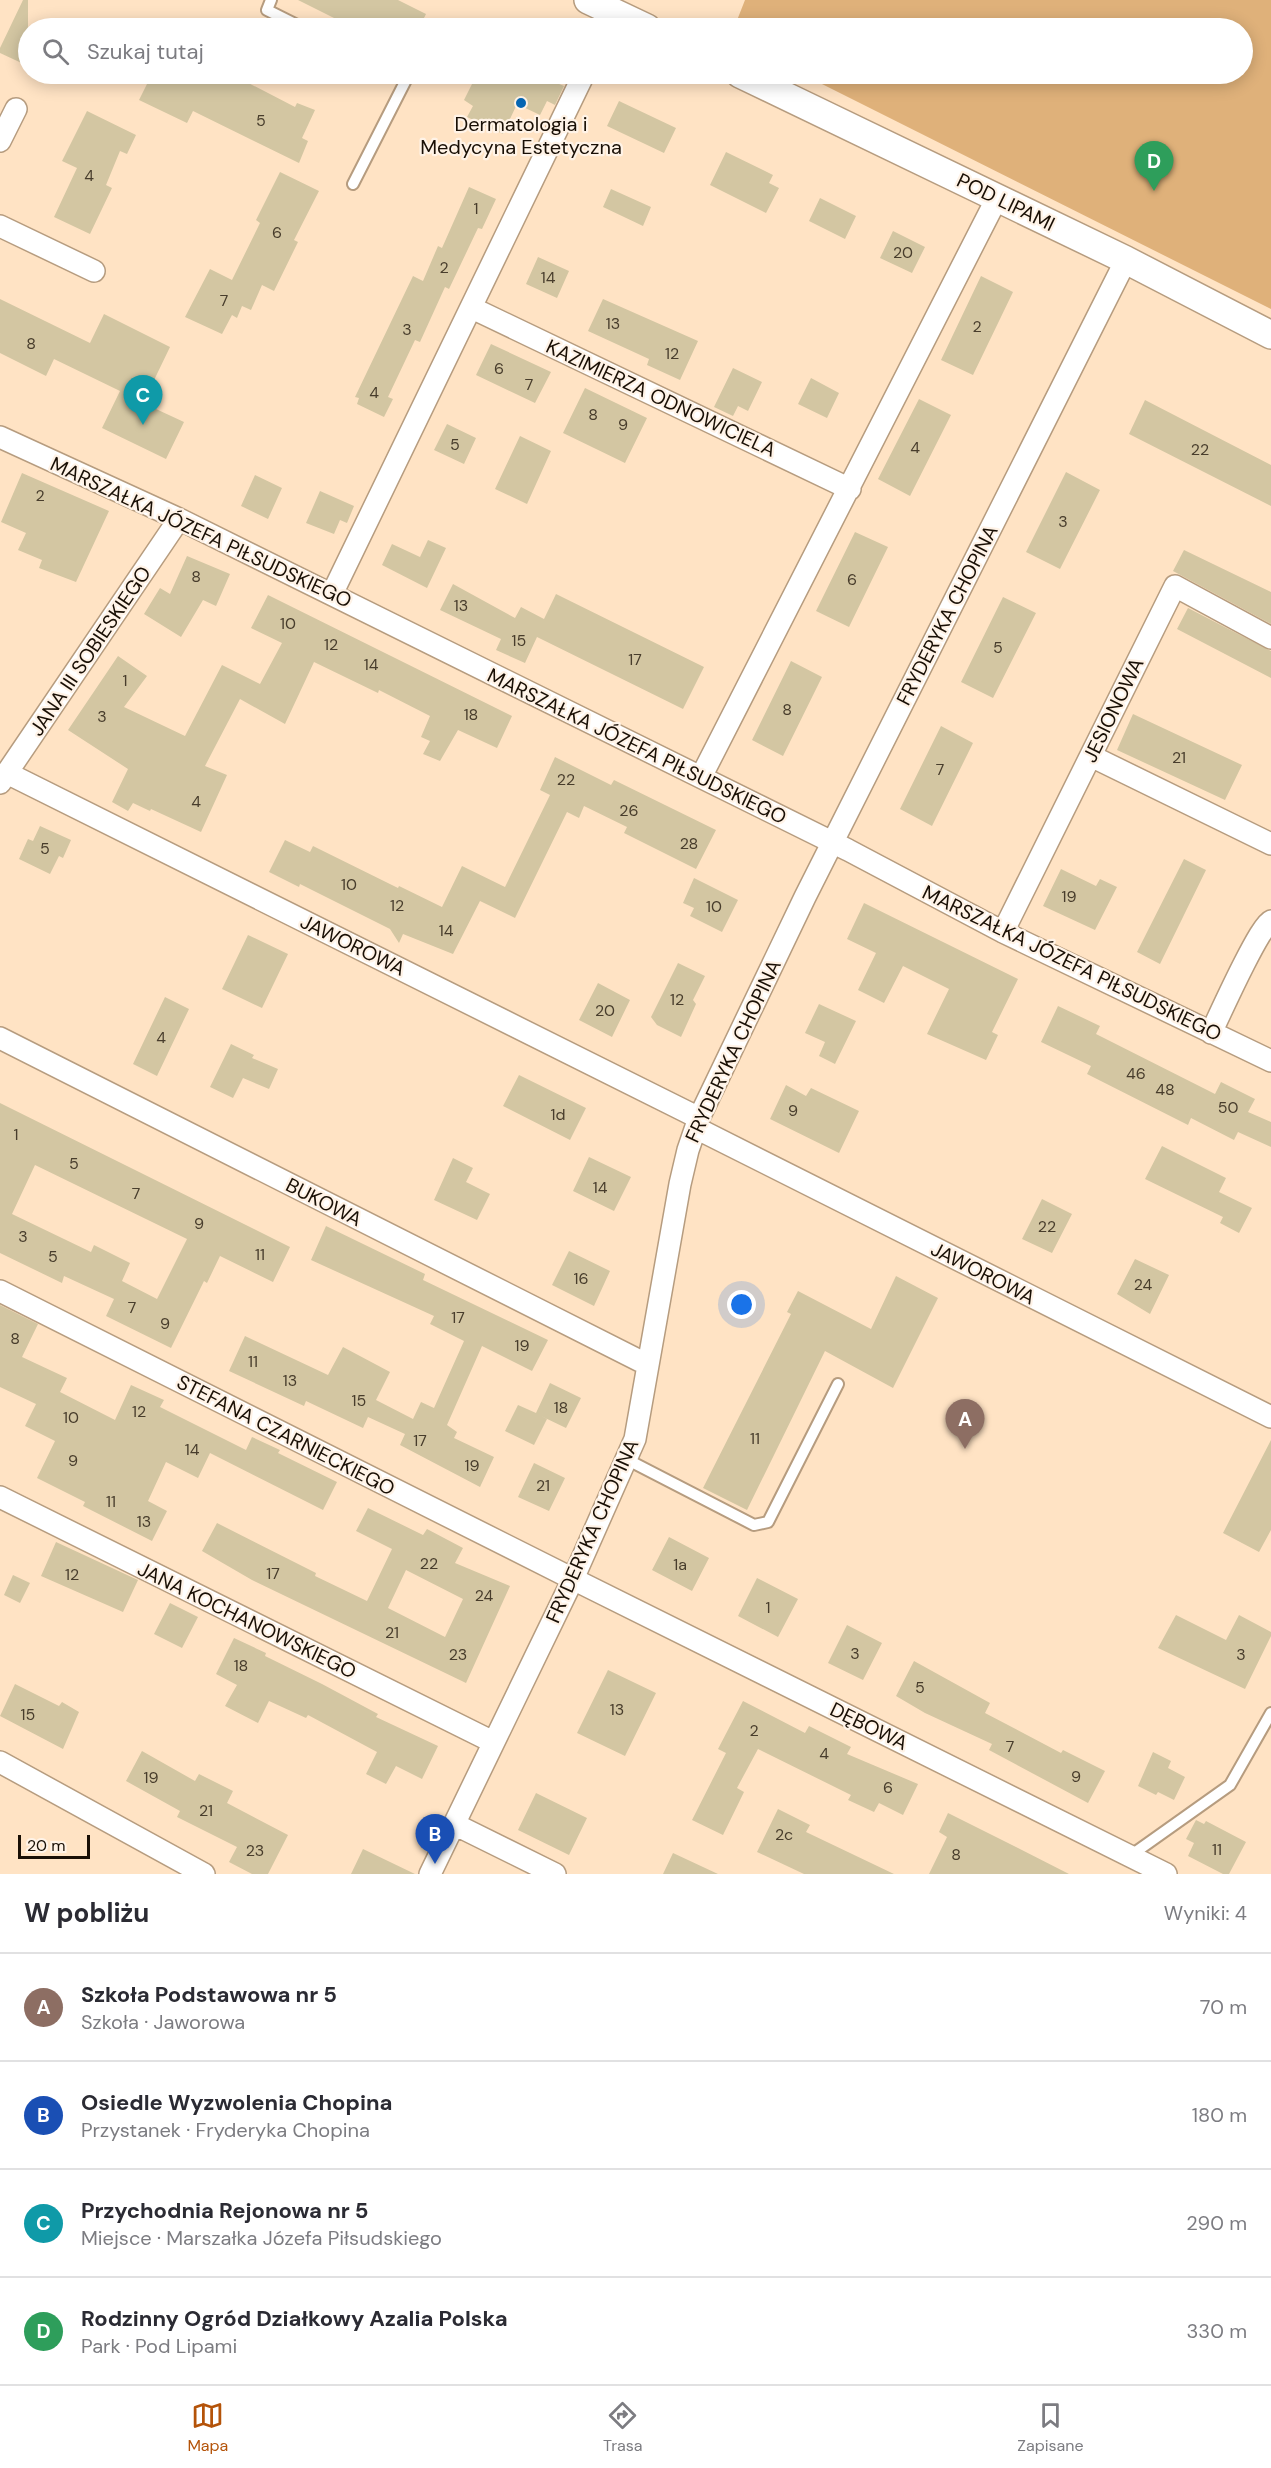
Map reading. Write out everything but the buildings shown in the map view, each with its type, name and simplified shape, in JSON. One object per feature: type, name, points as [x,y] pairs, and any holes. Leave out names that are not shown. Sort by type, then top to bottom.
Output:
[{"type":"street","points":[[588,0],[608,18]]},
{"type":"street","points":[[332,594],[579,84]]},
{"type":"street","name":"POD LIPAMI","points":[[761,84],[1126,260],[1271,335]]},
{"type":"street","points":[[0,141],[16,109]]},
{"type":"street","points":[[701,777],[997,198]]},
{"type":"street","points":[[0,226],[94,271]]},
{"type":"street","name":"FRYDERYKA CHOPINA","points":[[430,1874],[573,1579],[635,1439],[680,1184],[697,1123],[832,844],[1126,260]]},
{"type":"street","name":"KAZIMIERZA ODNOWICIELA","points":[[472,308],[850,489]]},
{"type":"street","name":"MARSZAŁKA JÓZEFA PIŁSUDSKIEGO","points":[[0,437],[179,519],[332,594],[701,777],[1003,932],[1271,1062]]},
{"type":"street","name":"JANA III SOBIESKIEGO","points":[[4,778],[179,519]]},
{"type":"street","name":"JESIONOWA","points":[[1003,932],[1175,586],[1271,638]]},
{"type":"street","points":[[1091,756],[1271,843]]},
{"type":"street","name":"JAWOROWA","points":[[4,778],[697,1123],[1271,1418]]},
{"type":"street","points":[[1211,1033],[1266,923],[1271,921]]},
{"type":"street","name":"BUKOWA","points":[[0,1038],[648,1365]]},
{"type":"street","name":"STEFANA CZARNIECKIEGO","points":[[0,1291],[573,1579]]},
{"type":"street","name":"JANA KOCHANOWSKIEGO","points":[[0,1497],[493,1742]]},
{"type":"street","name":"DĘBOWA","points":[[573,1579],[1166,1874]]},
{"type":"street","points":[[0,1762],[204,1874]]},
{"type":"street","points":[[454,1824],[555,1874]]},
{"type":"lane","points":[[271,0],[267,10],[283,18]]},
{"type":"lane","points":[[353,184],[404,84]]},
{"type":"lane","points":[[626,1459],[754,1526],[768,1522],[838,1384]]},
{"type":"lane","points":[[1130,1856],[1230,1785],[1271,1713]]},
{"type":"shaded area","points":[[745,0],[1271,0],[1271,309],[822,84],[1253,84],[1253,18],[738,18]]},
{"type":"place","name":"Dermatologia i Medycyna Estetyczna","points":[[521,103]]},
{"type":"place","name":"Rodzinny Ogród Działkowy Azalia Polska","points":[[1154,191]]},
{"type":"place","name":"Przychodnia Rejonowa nr 5","points":[[143,425]]},
{"type":"place","name":"Szkoła Podstawowa nr 5","points":[[965,1449]]},
{"type":"place","name":"Osiedle Wyzwolenia Chopina","points":[[435,1864]]}]
